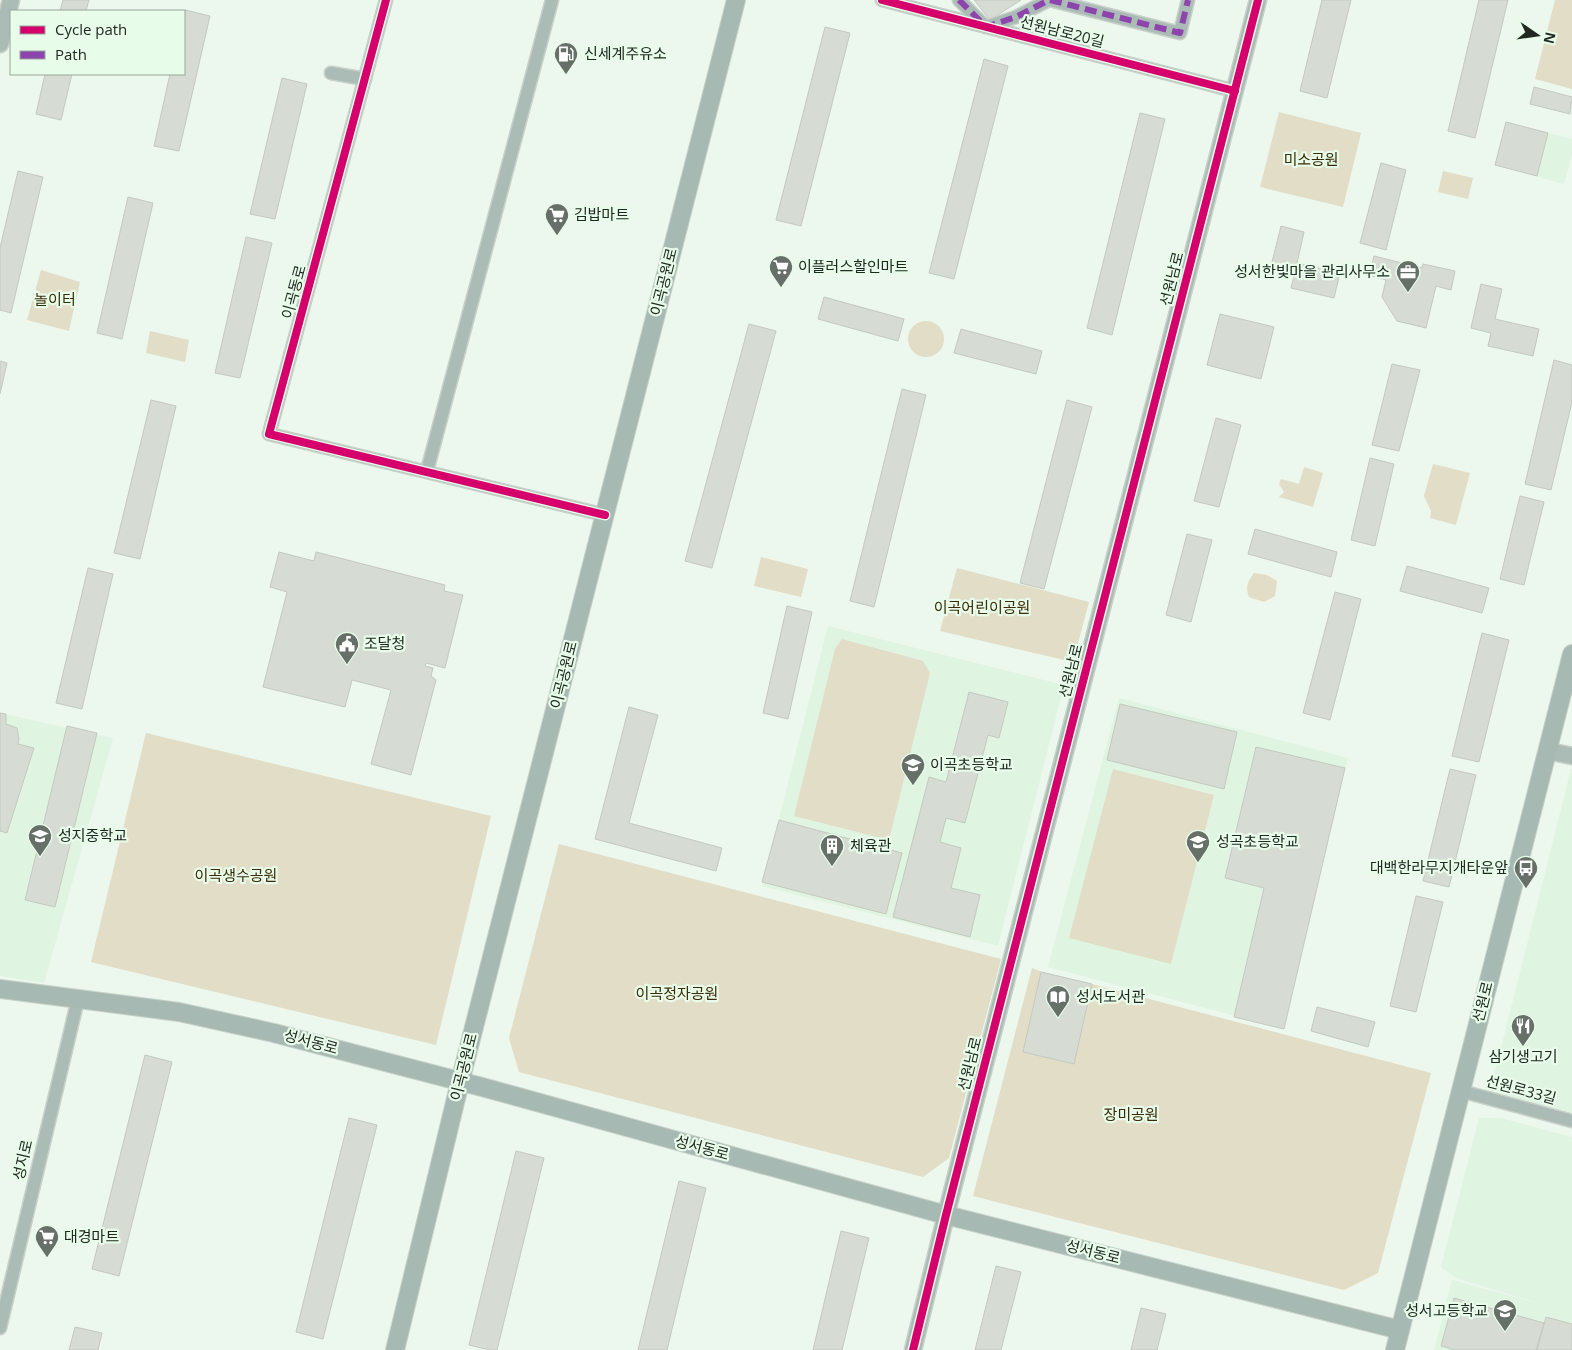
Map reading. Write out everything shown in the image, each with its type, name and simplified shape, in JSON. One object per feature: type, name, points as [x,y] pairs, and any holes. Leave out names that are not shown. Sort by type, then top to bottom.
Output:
[{"type":"main road","name":"이곡공원로","points":[[395,1350],[460,1082],[736,0]]},
{"type":"main road","name":"선원로","points":[[1395,1350],[1572,654]]},
{"type":"main road","name":"성서동로","points":[[0,989],[179,1012],[274,1033],[946,1215],[1400,1330]]},
{"type":"street","points":[[0,44],[11,0]]},
{"type":"street","name":"이곡동로","points":[[386,0],[269,434],[427,471]]},
{"type":"street","points":[[552,0],[427,471],[605,515]]},
{"type":"street","name":"선원남로20길","points":[[882,0],[1235,90]]},
{"type":"street","points":[[959,0],[986,27],[1016,17],[1049,0],[1180,33],[1188,0]]},
{"type":"street","name":"선원남로","points":[[912,1350],[1258,0]]},
{"type":"street","points":[[331,73],[365,79]]},
{"type":"street","points":[[1548,751],[1572,756]]},
{"type":"street","name":"성지로","points":[[0,1328],[78,999]]},
{"type":"street","name":"선원로33길","points":[[1461,1091],[1572,1120]]},
{"type":"shaded area","points":[[1506,122],[1572,139],[1572,155],[1564,184],[1495,165]]},
{"type":"shaded area","name":"이곡초등학교","points":[[828,626],[1064,685],[998,946],[762,886]]},
{"type":"shaded area","name":"성곡초등학교","points":[[1119,698],[1348,758],[1278,1027],[1048,967]]},
{"type":"shaded area","name":"성지중학교","points":[[0,713],[113,738],[44,983],[0,976]]},
{"type":"shaded area","points":[[1572,769],[1572,1121],[1488,1100]]},
{"type":"shaded area","points":[[1479,1118],[1501,1118],[1572,1137],[1572,1350],[1434,1350],[1452,1280],[1544,1305],[1456,1278],[1441,1267]]},
{"type":"green space","points":[[1555,0],[1572,0],[1572,89],[1535,79]]},
{"type":"green space","name":"미소공원","points":[[1279,112],[1361,133],[1343,207],[1260,187]]},
{"type":"green space","points":[[1443,171],[1473,178],[1468,199],[1438,192]]},
{"type":"green space","name":"놀이터","points":[[41,270],[80,282],[69,331],[27,320]]},
{"type":"green space","points":[[926,321],[939,326],[944,339],[939,352],[926,357],[913,352],[908,339],[913,326]]},
{"type":"green space","points":[[150,331],[189,340],[185,362],[146,353]]},
{"type":"green space","points":[[1433,464],[1470,473],[1456,525],[1430,518],[1431,511],[1424,496]]},
{"type":"green space","points":[[1304,467],[1323,473],[1313,507],[1279,497],[1284,492],[1279,484],[1281,479],[1299,484]]},
{"type":"green space","points":[[761,557],[808,569],[801,597],[754,586]]},
{"type":"green space","name":"이곡어린이공원","points":[[957,568],[1089,602],[1073,662],[940,631]]},
{"type":"green space","points":[[1254,573],[1267,575],[1277,581],[1275,596],[1264,602],[1249,597],[1248,584]]},
{"type":"green space","points":[[842,639],[923,661],[930,673],[889,840],[794,816],[835,649]]},
{"type":"green space","name":"이곡생수공원","points":[[146,733],[491,816],[436,1045],[91,962]]},
{"type":"green space","points":[[1113,769],[1214,795],[1171,964],[1069,938]]},
{"type":"green space","name":"이곡정자공원","points":[[559,844],[1001,959],[949,1158],[923,1177],[519,1072],[509,1038]]},
{"type":"green space","name":"장미공원","points":[[1032,968],[1431,1073],[1378,1273],[1344,1290],[973,1196]]},
{"type":"building","points":[[63,0],[89,0],[86,10],[60,10]]},
{"type":"building","points":[[974,0],[1021,0],[990,20]]},
{"type":"building","points":[[1322,0],[1351,0],[1327,98],[1300,91]]},
{"type":"building","points":[[1479,0],[1508,0],[1475,138],[1448,131]]},
{"type":"building","points":[[185,10],[210,16],[179,151],[154,146],[170,75],[185,75]]},
{"type":"building","points":[[825,27],[850,33],[801,226],[776,220]]},
{"type":"building","points":[[984,59],[1008,66],[954,279],[929,273]]},
{"type":"building","points":[[45,75],[72,75],[61,120],[36,114]]},
{"type":"building","points":[[282,78],[307,84],[275,219],[250,214]]},
{"type":"building","points":[[1534,87],[1572,97],[1570,114],[1530,104]]},
{"type":"building","points":[[1140,113],[1165,119],[1112,335],[1087,328]]},
{"type":"building","points":[[1506,122],[1548,133],[1537,176],[1495,165]]},
{"type":"building","points":[[1381,163],[1406,170],[1386,250],[1360,243]]},
{"type":"building","points":[[18,171],[43,177],[11,313],[0,310],[0,248]]},
{"type":"building","points":[[128,197],[153,203],[122,339],[97,333]]},
{"type":"building","points":[[1281,226],[1304,232],[1297,263],[1340,273],[1334,298],[1291,288],[1294,276],[1270,270]]},
{"type":"building","points":[[246,237],[272,243],[240,378],[215,373]]},
{"type":"building","name":"성서한빛마을 관리사무소","points":[[1374,256],[1422,268],[1423,264],[1455,271],[1451,290],[1436,286],[1426,328],[1397,321],[1382,297],[1386,280],[1369,275]]},
{"type":"building","points":[[1481,284],[1502,289],[1495,319],[1539,329],[1533,356],[1488,346],[1491,333],[1471,328]]},
{"type":"building","points":[[824,297],[904,319],[898,341],[818,319]]},
{"type":"building","points":[[1220,314],[1274,327],[1261,379],[1207,365]]},
{"type":"building","points":[[749,324],[776,331],[712,568],[685,561]]},
{"type":"building","points":[[961,329],[1042,351],[1036,374],[954,353]]},
{"type":"building","points":[[1554,360],[1572,365],[1572,402],[1551,490],[1525,484]]},
{"type":"building","points":[[0,361],[7,363],[0,394]]},
{"type":"building","points":[[1392,364],[1420,370],[1399,451],[1372,445]]},
{"type":"building","points":[[902,389],[926,395],[874,607],[850,601]]},
{"type":"building","points":[[151,400],[176,406],[140,559],[114,553]]},
{"type":"building","points":[[1067,400],[1092,407],[1044,589],[1020,583]]},
{"type":"building","points":[[1216,418],[1241,425],[1219,507],[1194,501]]},
{"type":"building","points":[[1370,458],[1394,464],[1375,546],[1351,540]]},
{"type":"building","points":[[1520,496],[1544,502],[1524,585],[1500,579]]},
{"type":"building","points":[[1255,529],[1337,552],[1331,577],[1248,554]]},
{"type":"building","points":[[1187,534],[1212,540],[1191,622],[1166,615]]},
{"type":"building","name":"조달청","points":[[279,552],[314,561],[316,552],[445,585],[444,591],[463,595],[445,668],[426,663],[425,666],[433,668],[431,676],[436,680],[411,775],[371,764],[391,690],[352,680],[345,707],[263,687],[287,592],[270,587]]},
{"type":"building","points":[[1407,566],[1489,588],[1482,613],[1400,591]]},
{"type":"building","points":[[88,568],[113,574],[82,709],[56,703]]},
{"type":"building","points":[[1335,592],[1361,599],[1330,720],[1303,713]]},
{"type":"building","points":[[787,606],[812,612],[788,719],[763,713]]},
{"type":"building","points":[[1482,633],[1509,640],[1479,762],[1452,756]]},
{"type":"building","points":[[969,692],[1008,702],[999,738],[988,735],[965,823],[946,818],[940,842],[961,848],[951,888],[980,895],[970,937],[893,917],[929,777],[946,782]]},
{"type":"building","points":[[1120,704],[1237,732],[1224,789],[1107,760]]},
{"type":"building","points":[[629,707],[658,715],[629,823],[722,848],[716,871],[595,839]]},
{"type":"building","points":[[0,713],[6,714],[6,724],[17,728],[18,744],[34,748],[7,833],[0,831]]},
{"type":"building","points":[[67,726],[97,733],[55,907],[25,900]]},
{"type":"building","points":[[1256,747],[1345,768],[1284,1029],[1234,1017],[1264,888],[1225,878]]},
{"type":"building","points":[[1450,769],[1476,775],[1449,887],[1423,881]]},
{"type":"building","name":"체육관","points":[[779,820],[902,853],[886,914],[762,882]]},
{"type":"building","points":[[1416,896],[1443,902],[1416,1012],[1390,1006]]},
{"type":"building","name":"성서도서관","points":[[1041,972],[1092,984],[1074,1064],[1023,1052]]},
{"type":"building","points":[[1317,1007],[1375,1022],[1368,1047],[1311,1031]]},
{"type":"building","points":[[145,1055],[172,1062],[119,1276],[92,1269]]},
{"type":"building","points":[[349,1118],[377,1125],[323,1339],[296,1332]]},
{"type":"building","points":[[516,1151],[544,1158],[497,1350],[490,1350],[469,1345]]},
{"type":"building","points":[[679,1181],[706,1188],[667,1350],[638,1350]]},
{"type":"building","points":[[841,1231],[869,1238],[842,1350],[813,1350]]},
{"type":"building","points":[[996,1266],[1021,1272],[1001,1350],[975,1350]]},
{"type":"building","points":[[1454,1298],[1544,1323],[1536,1350],[1455,1350],[1441,1346]]},
{"type":"building","points":[[1141,1308],[1166,1314],[1157,1350],[1131,1350]]},
{"type":"building","points":[[1546,1317],[1572,1324],[1572,1350],[1537,1350]]},
{"type":"building","points":[[75,1327],[102,1333],[98,1350],[69,1350]]},
{"type":"marked path","points":[[959,0],[986,27],[1016,17],[1049,0]]},
{"type":"marked path","points":[[1050,0],[1180,33],[1188,0]]},
{"type":"cycle path","points":[[386,0],[269,434],[605,515]]},
{"type":"cycle path","points":[[882,0],[1235,91]]},
{"type":"cycle path","points":[[913,1350],[1258,0]]},
{"type":"place","name":"신세계주유소","points":[[566,75]]},
{"type":"place","name":"김밥마트","points":[[557,236]]},
{"type":"place","name":"이플러스할인마트","points":[[781,288]]},
{"type":"place","name":"성서한빛마을 관리사무소","points":[[1408,293]]},
{"type":"place","name":"조달청","points":[[347,665]]},
{"type":"place","name":"이곡초등학교","points":[[913,786]]},
{"type":"place","name":"성지중학교","points":[[40,857]]},
{"type":"place","name":"성곡초등학교","points":[[1198,863]]},
{"type":"place","name":"체육관","points":[[832,867]]},
{"type":"place","name":"대백한라무지개타운앞","points":[[1526,889]]},
{"type":"place","name":"성서도서관","points":[[1058,1018]]},
{"type":"place","name":"삼기생고기","points":[[1523,1047]]},
{"type":"place","name":"대경마트","points":[[47,1258]]},
{"type":"place","name":"성서고등학교","points":[[1505,1332]]}]
